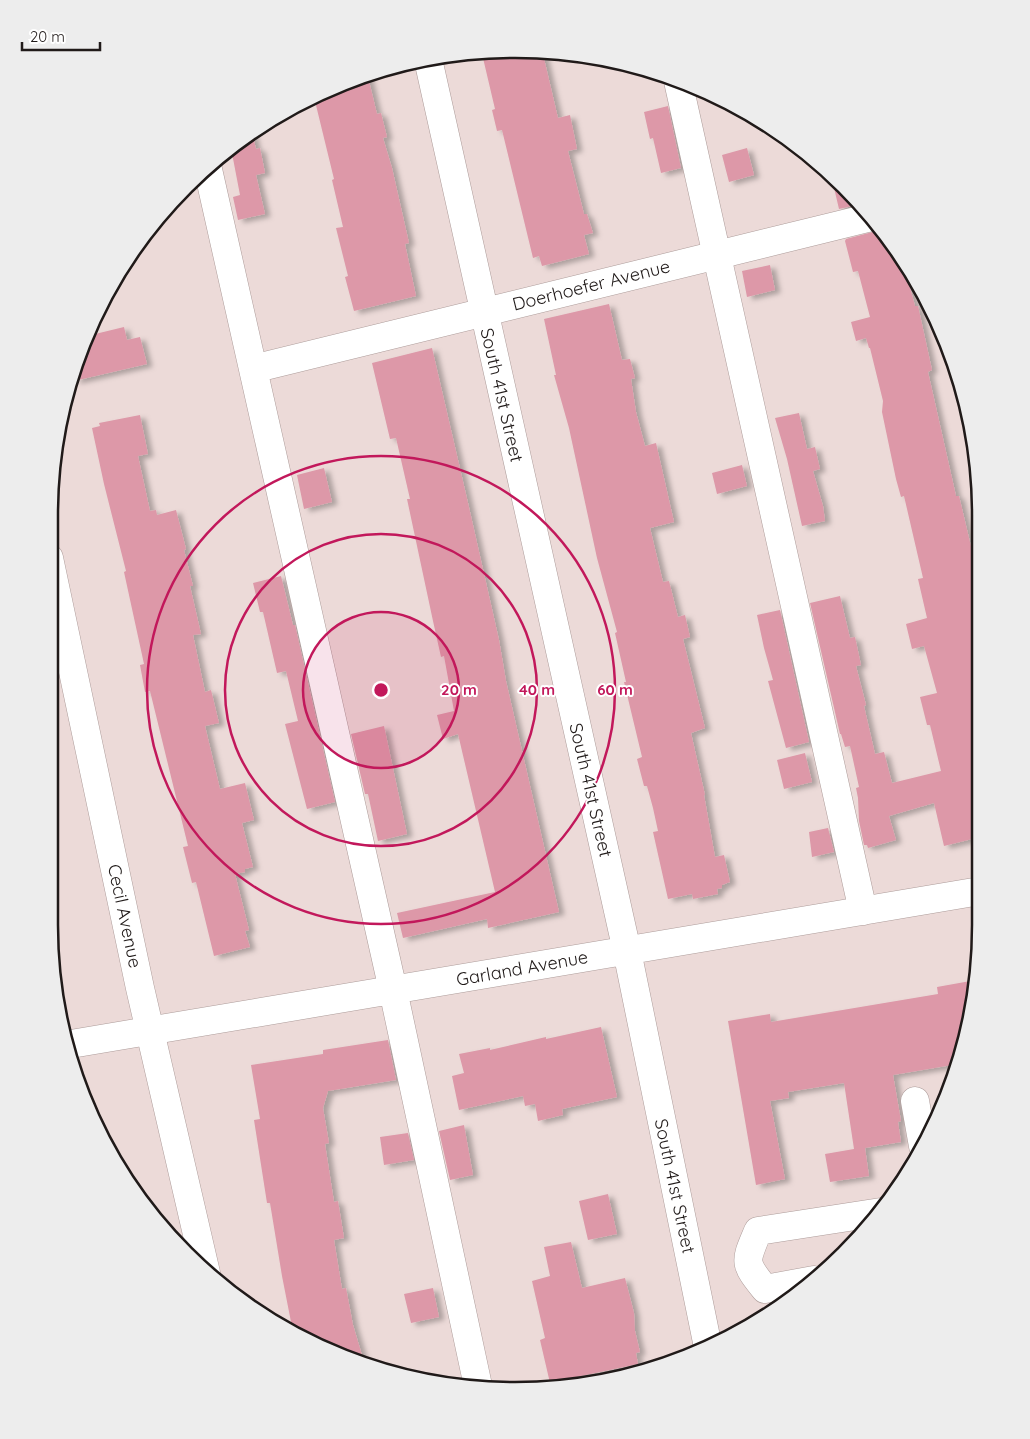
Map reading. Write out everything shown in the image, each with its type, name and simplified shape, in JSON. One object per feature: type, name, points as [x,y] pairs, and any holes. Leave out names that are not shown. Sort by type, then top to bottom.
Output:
[{"type":"street","name":"South 41st Street","points":[[429,65],[626,951],[706,1339]]},
{"type":"street","points":[[680,88],[863,911]]},
{"type":"street","points":[[209,174],[393,990],[477,1380]]},
{"type":"street","name":"Doerhoefer Avenue","points":[[253,368],[864,219]]},
{"type":"street","name":"Cecil Avenue","points":[[58,600],[150,1032],[203,1259]]},
{"type":"street","name":"Garland Avenue","points":[[74,1044],[972,892]]},
{"type":"street","points":[[915,1101],[921,1134]]},
{"type":"street","points":[[799,1283],[765,1290],[751,1272],[747,1257],[758,1231],[869,1214]]},
{"type":"building","points":[[483,58],[544,58],[558,118],[570,115],[577,149],[568,151],[584,214],[587,214],[593,233],[584,235],[589,254],[542,266],[539,256],[533,258],[502,130],[497,131],[492,110],[495,109]]},
{"type":"building","points":[[369,82],[377,114],[381,113],[387,137],[383,138],[392,168],[409,243],[405,244],[416,296],[354,311],[345,277],[348,276],[336,228],[343,227],[332,180],[334,179],[316,104],[340,92]]},
{"type":"building","points":[[668,106],[681,168],[661,173],[653,138],[650,139],[644,112]]},
{"type":"building","points":[[254,140],[256,149],[260,148],[265,173],[256,175],[265,214],[238,220],[233,197],[240,195],[232,155]]},
{"type":"building","points":[[747,148],[754,175],[729,182],[722,155]]},
{"type":"building","points":[[834,186],[853,206],[839,209]]},
{"type":"building","points":[[874,232],[908,282],[915,306],[918,306],[932,370],[928,372],[956,496],[959,496],[972,551],[972,839],[944,846],[934,803],[889,816],[896,840],[868,848],[867,845],[864,845],[859,821],[856,788],[859,787],[850,746],[845,747],[840,734],[810,603],[840,596],[850,638],[855,637],[861,665],[856,666],[866,705],[864,706],[875,754],[884,752],[892,783],[941,771],[930,725],[927,725],[920,697],[937,693],[924,646],[912,649],[906,624],[927,618],[918,579],[923,578],[904,496],[901,497],[896,479],[882,412],[883,401],[870,348],[866,338],[856,341],[851,322],[870,317],[858,271],[853,272],[846,239]]},
{"type":"building","points":[[770,265],[775,290],[747,297],[742,271]]},
{"type":"building","points":[[609,304],[622,360],[630,359],[635,378],[631,379],[636,412],[645,446],[656,443],[674,522],[650,528],[663,582],[669,581],[678,617],[685,615],[690,637],[683,639],[705,728],[691,733],[705,795],[715,857],[724,855],[730,882],[717,889],[718,894],[693,899],[692,894],[668,899],[653,832],[658,831],[653,808],[647,786],[644,786],[637,759],[642,757],[624,682],[626,682],[615,633],[617,632],[597,558],[569,428],[554,375],[556,375],[544,319]]},
{"type":"building","points":[[124,327],[127,340],[140,337],[147,364],[78,380],[95,334]]},
{"type":"building","points":[[432,348],[559,912],[488,928],[487,919],[403,938],[397,913],[495,892],[458,734],[443,739],[437,715],[454,711],[444,656],[441,657],[433,621],[407,499],[410,499],[396,438],[390,439],[372,363]]},
{"type":"building","points":[[799,413],[807,449],[815,447],[820,469],[813,471],[823,506],[825,521],[802,526],[787,459],[775,418]]},
{"type":"building","points":[[140,415],[148,454],[138,456],[150,511],[156,510],[157,515],[176,510],[186,549],[184,550],[193,586],[190,586],[201,634],[193,635],[205,692],[211,690],[219,723],[205,726],[220,789],[245,783],[254,820],[242,823],[253,867],[245,869],[245,872],[235,874],[249,930],[245,931],[250,947],[214,956],[196,882],[192,883],[183,847],[188,846],[150,691],[145,692],[140,665],[144,664],[124,572],[126,571],[92,428],[100,426],[99,423]]},
{"type":"building","points":[[742,465],[747,486],[717,494],[712,473]]},
{"type":"building","points":[[324,468],[332,502],[304,509],[297,475]]},
{"type":"building","points":[[281,576],[293,625],[295,625],[335,802],[307,809],[285,724],[298,721],[286,671],[277,673],[263,612],[260,612],[253,583]]},
{"type":"building","points":[[780,610],[809,742],[786,748],[768,681],[773,680],[757,615]]},
{"type":"building","points":[[384,726],[407,834],[378,841],[368,794],[365,794],[351,734]]},
{"type":"building","points":[[805,753],[812,782],[784,789],[777,760]]},
{"type":"building","points":[[828,828],[834,852],[812,857],[809,832]]},
{"type":"building","points":[[969,981],[964,1013],[950,1065],[893,1075],[901,1121],[898,1122],[901,1142],[865,1148],[869,1176],[830,1182],[825,1154],[854,1149],[844,1083],[788,1092],[789,1098],[770,1101],[785,1179],[756,1185],[728,1021],[770,1014],[771,1022],[938,994],[937,987]]},
{"type":"building","points":[[601,1027],[617,1097],[562,1109],[563,1115],[538,1121],[535,1104],[525,1106],[523,1096],[459,1110],[452,1076],[464,1073],[459,1054],[490,1048],[490,1050]]},
{"type":"building","points":[[388,1040],[396,1080],[328,1091],[323,1108],[329,1143],[325,1144],[334,1202],[338,1201],[344,1238],[334,1240],[342,1289],[346,1288],[353,1325],[362,1355],[340,1347],[291,1323],[270,1203],[267,1203],[254,1120],[260,1119],[251,1065],[323,1054],[323,1050]]},
{"type":"building","points":[[464,1125],[473,1175],[450,1180],[439,1131]]},
{"type":"building","points":[[408,1133],[414,1160],[384,1165],[380,1137]]},
{"type":"building","points":[[608,1194],[617,1234],[588,1240],[579,1201]]},
{"type":"building","points":[[571,1242],[582,1288],[625,1278],[634,1313],[635,1331],[640,1352],[636,1353],[638,1364],[576,1378],[549,1381],[540,1340],[545,1338],[532,1281],[550,1276],[544,1247]]},
{"type":"building","points":[[433,1288],[439,1317],[411,1323],[404,1294]]}]
